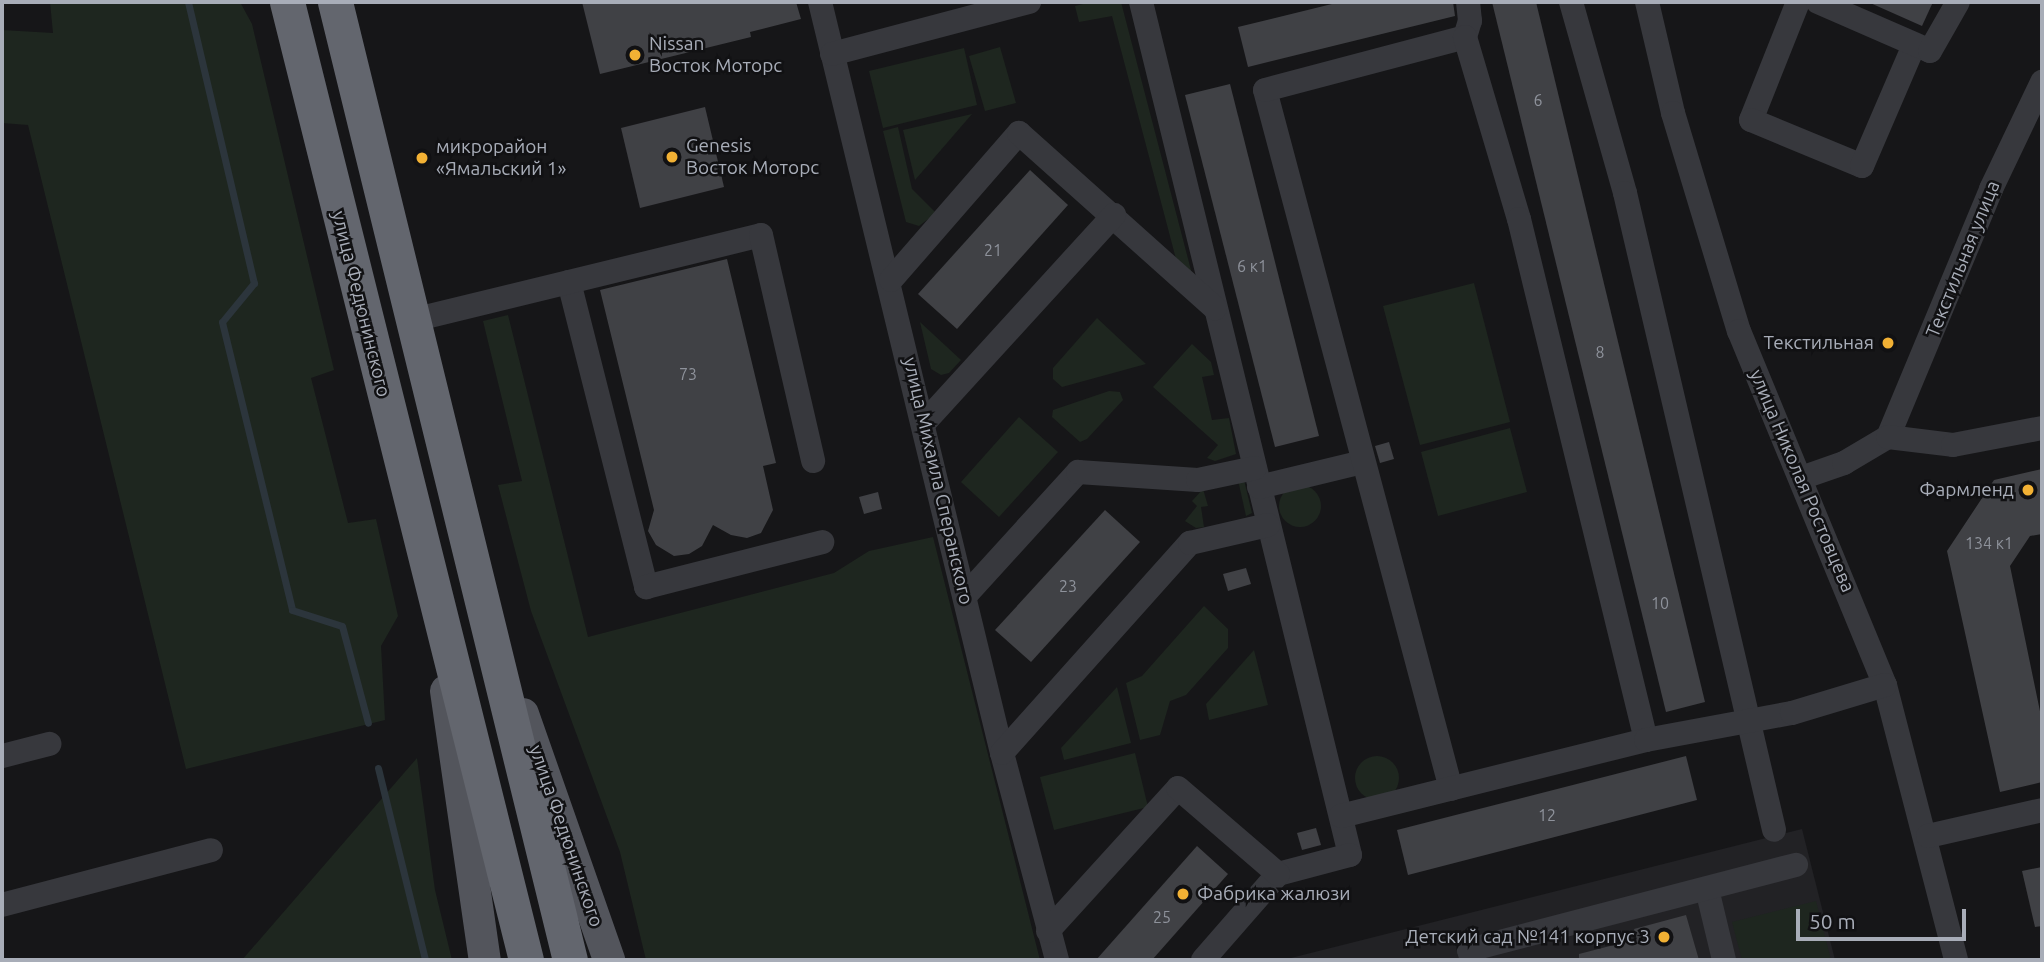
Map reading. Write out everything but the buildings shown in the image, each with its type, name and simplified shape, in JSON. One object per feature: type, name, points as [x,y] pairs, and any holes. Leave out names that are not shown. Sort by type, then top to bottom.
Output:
[{"type":"highway","name":"улица Федюнинского","points":[[287,2],[434,607],[526,960]]},
{"type":"highway","name":"улица Федюнинского","points":[[336,2],[570,960]]},
{"type":"main road","name":"улица Федюнинского","points":[[480,593],[609,960]]},
{"type":"main road","name":"улица Федюнинского","points":[[434,607],[485,960]]},
{"type":"street","name":"улица Михаила Сперанского","points":[[820,2],[891,280],[1002,753],[1056,960]]},
{"type":"street","points":[[832,54],[1030,2]]},
{"type":"street","points":[[1153,2],[1141,2],[1350,855],[1278,874],[1203,960]]},
{"type":"street","points":[[1468,2],[1470,21],[1465,37],[1519,219],[1646,740]]},
{"type":"street","points":[[1571,2],[1625,193],[1683,427],[1747,721],[1774,830]]},
{"type":"street","name":"улица Николая Ростовцева","points":[[1647,2],[1673,113],[1739,331],[1885,685],[1928,836],[1956,960]]},
{"type":"street","points":[[1798,2],[1751,120],[1862,166],[1914,45]]},
{"type":"street","points":[[1818,2],[1930,51],[1958,2]]},
{"type":"street","points":[[1451,789],[1265,90],[1465,37]]},
{"type":"street","name":"Текстильная улица","points":[[1888,437],[1991,189],[2042,82]]},
{"type":"street","points":[[891,280],[1019,133],[1114,215],[1215,308]]},
{"type":"street","points":[[924,423],[1114,215]]},
{"type":"street","points":[[413,320],[761,235],[813,461]]},
{"type":"street","points":[[569,282],[646,587],[822,542]]},
{"type":"street","points":[[1801,478],[1844,463],[1888,437],[1953,445],[2042,428]]},
{"type":"street","points":[[965,596],[1078,472],[1198,480],[1257,478],[1362,462]]},
{"type":"street","points":[[1002,753],[1190,543],[1268,525]]},
{"type":"street","points":[[1341,816],[1646,740],[1747,721],[1885,685]]},
{"type":"street","points":[[2,756],[48,744]]},
{"type":"street","points":[[1048,931],[1178,788],[1278,874]]},
{"type":"street","points":[[1928,836],[2042,810]]},
{"type":"street","points":[[2,905],[211,850]]},
{"type":"street","points":[[1472,960],[1469,950],[1796,865]]},
{"type":"street","points":[[1707,889],[1724,960]]},
{"type":"shaded area","points":[[50,2],[240,2],[252,24],[334,370],[311,378],[348,523],[376,519],[398,616],[381,646],[385,720],[186,769],[28,125],[2,123],[2,30],[53,33]]},
{"type":"shaded area","points":[[1091,2],[1121,2],[1192,274],[1176,259],[1112,16],[1079,22],[1075,6]]},
{"type":"shaded area","points":[[1000,47],[1016,103],[985,111],[969,56]]},
{"type":"shaded area","points":[[964,48],[977,105],[883,128],[869,71]]},
{"type":"shaded area","points":[[972,114],[915,180],[903,130]]},
{"type":"shaded area","points":[[898,127],[912,189],[936,213],[919,226],[906,222],[883,131]]},
{"type":"shaded area","points":[[1474,283],[1510,422],[1420,445],[1383,306]]},
{"type":"shaded area","points":[[508,315],[588,637],[834,573],[869,551],[933,537],[1040,960],[646,960],[620,852],[531,611],[498,485],[522,481],[483,321]]},
{"type":"shaded area","points":[[1097,318],[1146,364],[1062,387],[1053,379],[1053,368]]},
{"type":"shaded area","points":[[920,322],[961,360],[949,373],[941,375],[931,369]]},
{"type":"shaded area","points":[[1192,344],[1211,362],[1214,375],[1202,377],[1212,420],[1229,418],[1236,454],[1215,461],[1207,458],[1218,445],[1153,387]]},
{"type":"shaded area","points":[[1109,391],[1120,392],[1123,400],[1087,439],[1080,442],[1052,417],[1053,410]]},
{"type":"shaded area","points":[[1019,417],[1058,452],[999,517],[961,482]]},
{"type":"shaded area","points":[[1510,428],[1527,492],[1438,516],[1421,452]]},
{"type":"shaded area","points":[[1238,480],[1244,480],[1252,513],[1246,516]]},
{"type":"shaded area","points":[[1300,485],[1315,491],[1321,506],[1315,521],[1300,527],[1285,521],[1279,506],[1285,491]]},
{"type":"shaded area","points":[[1203,489],[1208,506],[1201,507],[1204,527],[1196,528],[1185,521],[1197,506],[1192,501]]},
{"type":"shaded area","points":[[1204,606],[1228,629],[1228,648],[1186,695],[1170,701],[1160,735],[1140,740],[1126,683],[1142,676]]},
{"type":"shaded area","points":[[1254,650],[1268,705],[1209,720],[1206,704]]},
{"type":"shaded area","points":[[1117,687],[1131,743],[1064,760],[1061,748]]},
{"type":"shaded area","points":[[1135,753],[1148,807],[1054,830],[1040,777]]},
{"type":"shaded area","points":[[1377,756],[1392,763],[1399,778],[1392,793],[1377,800],[1362,793],[1355,778],[1362,763]]},
{"type":"shaded area","points":[[417,758],[435,890],[452,960],[242,960]]},
{"type":"shaded area","points":[[1802,829],[1835,960],[1283,960]]},
{"type":"shaded area","points":[[1816,901],[1831,960],[1742,960],[1732,922]]},
{"type":"waterway","points":[[188,2],[254,283],[222,322],[292,610],[342,626],[368,723]]},
{"type":"waterway","points":[[378,768],[425,960]]},
{"type":"place","name":"Nissan Восток Моторс","points":[[635,55]]},
{"type":"place","name":"Genesis Восток Моторс","points":[[672,157]]},
{"type":"place","name":"микрорайон «Ямальский 1»","points":[[422,158]]},
{"type":"place","name":"Текстильная","points":[[1888,343]]},
{"type":"place","name":"Фармленд","points":[[2028,490]]},
{"type":"place","name":"Фабрика жалюзи","points":[[1183,894]]},
{"type":"place","name":"Детский сад №141 корпус 3","points":[[1664,937]]}]
